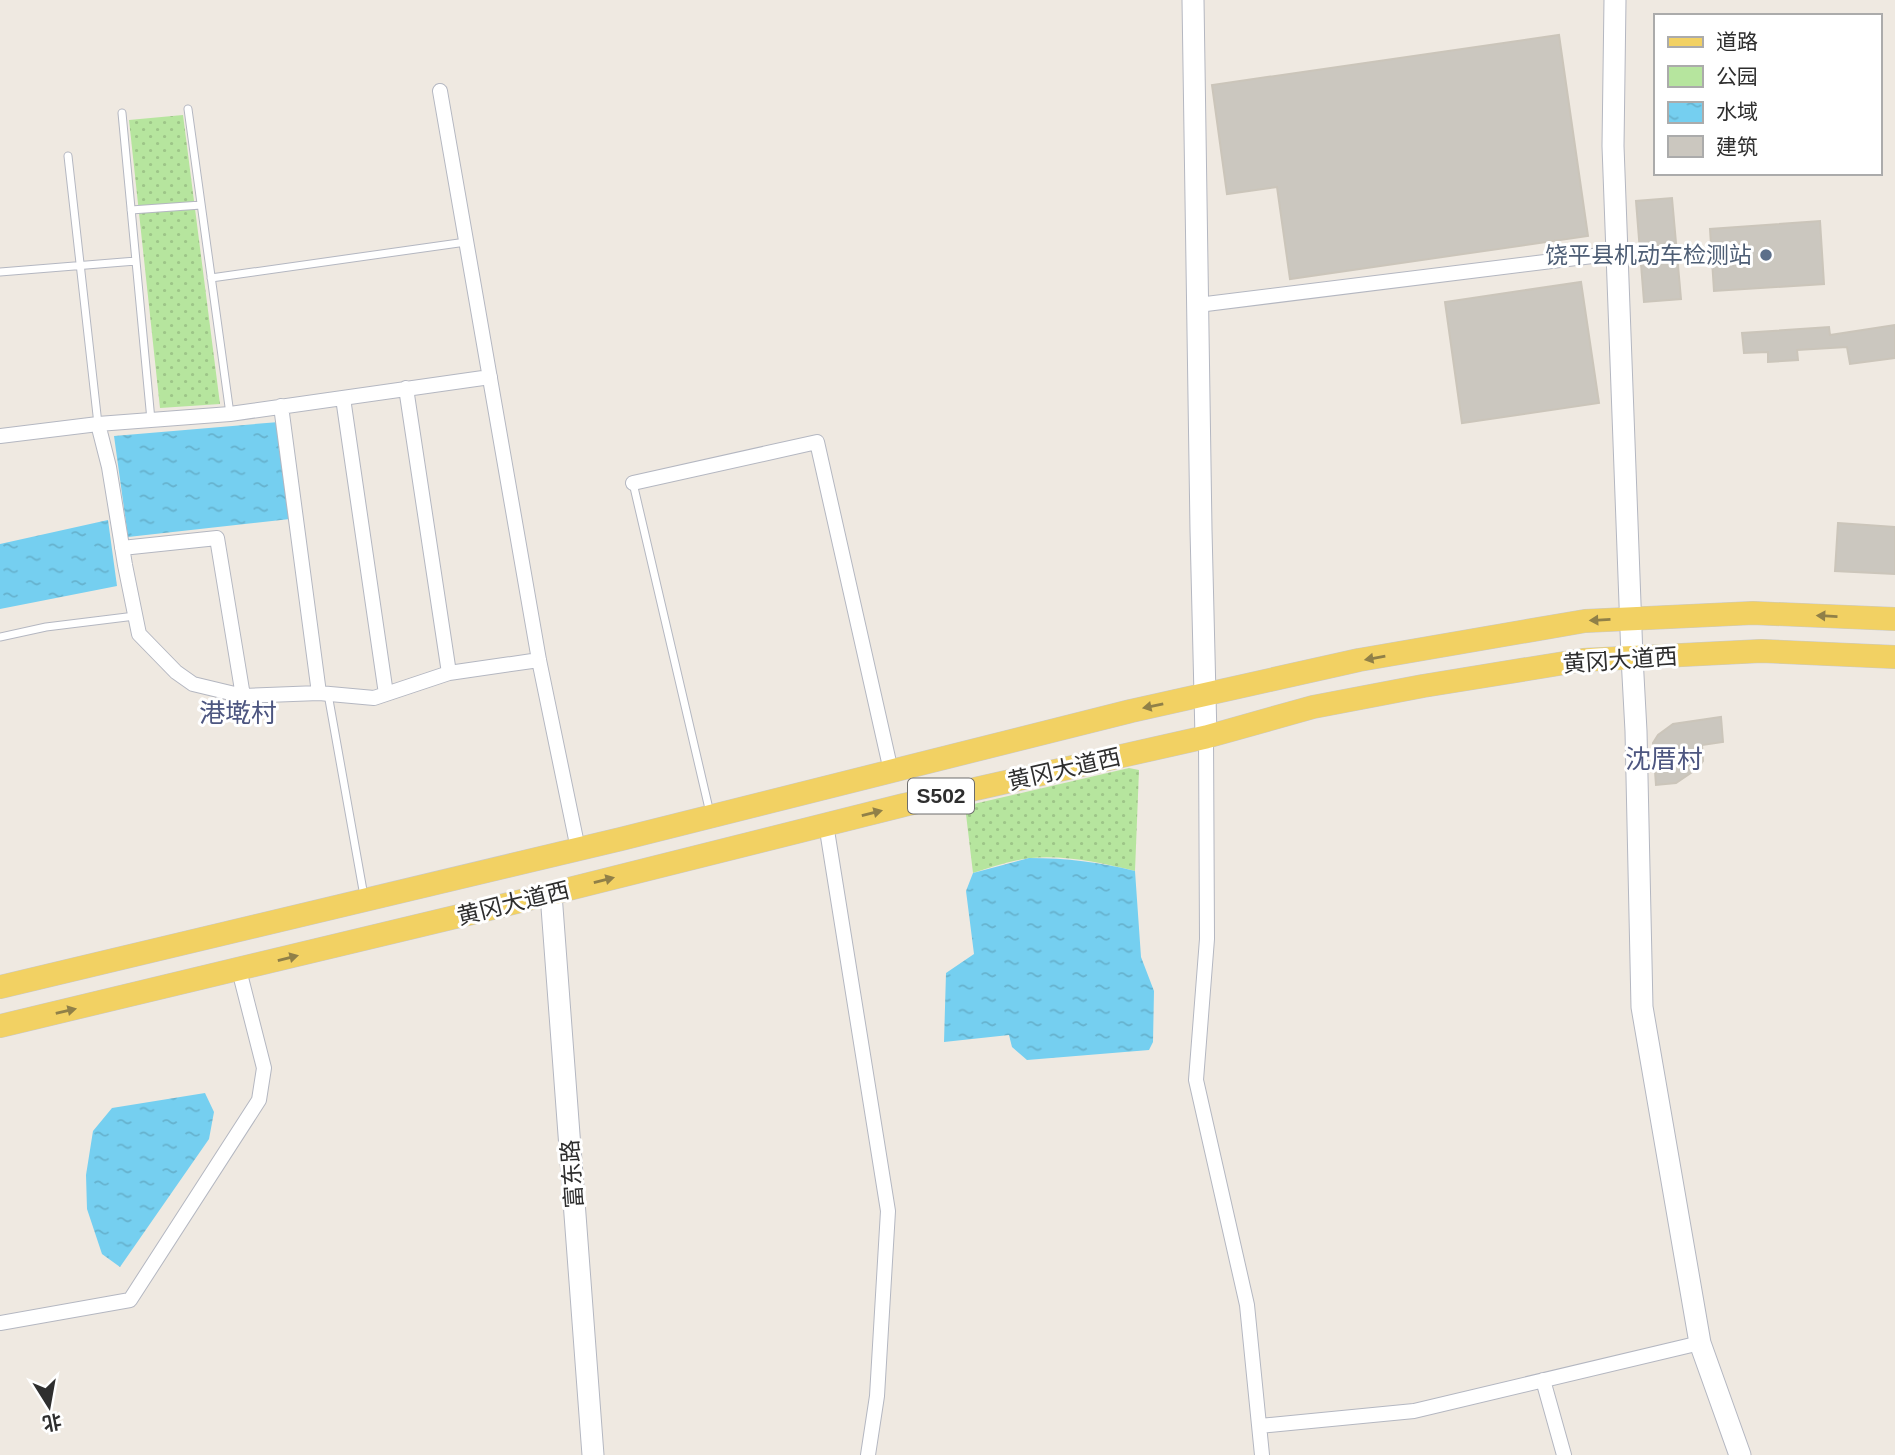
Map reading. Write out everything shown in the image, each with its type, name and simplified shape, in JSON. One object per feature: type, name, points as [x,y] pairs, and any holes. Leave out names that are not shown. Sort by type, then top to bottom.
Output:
[{"type":"main road","name":"黄冈大道西","points":[[0,987],[710,817],[1131,711],[1359,660],[1585,621],[1754,612],[1895,619]]},
{"type":"main road","name":"黄冈大道西","points":[[0,1026],[551,894],[904,805],[1206,737],[1313,707],[1583,660],[1761,651],[1895,657]]},
{"type":"street","points":[[1193,0],[1206,694],[1207,939],[1196,1080],[1247,1305],[1262,1455]]},
{"type":"street","points":[[1615,0],[1613,146],[1636,731],[1642,1007],[1700,1343],[1740,1455]]},
{"type":"street","points":[[440,91],[539,660],[578,849]]},
{"type":"street","points":[[1198,305],[1617,254]]},
{"type":"street","points":[[0,436],[98,424],[230,414],[489,377]]},
{"type":"street","points":[[406,388],[449,673]]},
{"type":"street","points":[[343,398],[386,694]]},
{"type":"street","points":[[281,406],[324,694]]},
{"type":"street","points":[[98,424],[109,467],[139,634],[176,672],[193,684],[243,696],[324,694],[374,698],[449,673],[539,660]]},
{"type":"street","points":[[633,483],[817,442],[891,771]]},
{"type":"street","points":[[122,548],[218,538],[243,696]]},
{"type":"street","points":[[826,824],[888,1210],[877,1396],[868,1455]]},
{"type":"street","name":"富东路","points":[[551,894],[593,1455]]},
{"type":"street","points":[[0,1323],[130,1300],[259,1100],[264,1068],[239,970]]},
{"type":"street","points":[[1261,1426],[1414,1411],[1700,1343]]},
{"type":"street","points":[[1543,1380],[1564,1455]]},
{"type":"lane","points":[[188,109],[230,414]]},
{"type":"lane","points":[[122,113],[151,420]]},
{"type":"lane","points":[[68,156],[98,424]]},
{"type":"lane","points":[[131,210],[201,205]]},
{"type":"lane","points":[[211,278],[466,242]]},
{"type":"lane","points":[[0,272],[136,261]]},
{"type":"lane","points":[[633,483],[710,817]]},
{"type":"lane","points":[[0,637],[46,627],[135,616]]},
{"type":"lane","points":[[324,694],[365,900]]},
{"type":"green space","points":[[183,115],[220,404],[160,408],[129,120]]},
{"type":"green space","points":[[1129,768],[1139,770],[1135,871],[1084,860],[1044,857],[1016,860],[973,873],[965,806]]},
{"type":"water","points":[[279,422],[290,519],[128,537],[114,436]]},
{"type":"water","points":[[108,520],[117,586],[0,609],[0,544]]},
{"type":"water","points":[[1029,858],[1083,861],[1135,871],[1141,957],[1154,991],[1153,1042],[1149,1050],[1027,1060],[1012,1047],[1009,1035],[944,1042],[946,973],[974,954],[966,891],[973,873]]},
{"type":"water","points":[[205,1093],[214,1112],[209,1139],[120,1267],[102,1254],[87,1209],[86,1175],[93,1131],[112,1108]]},
{"type":"building","points":[[1559,35],[1588,236],[1290,279],[1277,187],[1227,194],[1212,85]]},
{"type":"building","points":[[1672,198],[1681,299],[1644,302],[1636,201]]},
{"type":"building","points":[[1820,221],[1824,284],[1714,291],[1710,229]]},
{"type":"building","points":[[1581,282],[1599,403],[1462,423],[1445,302]]},
{"type":"building","points":[[1895,325],[1895,358],[1850,364],[1847,347],[1797,350],[1798,360],[1768,362],[1768,352],[1744,353],[1742,333],[1829,327],[1830,335]]},
{"type":"building","points":[[1838,523],[1895,527],[1895,574],[1835,571]]},
{"type":"building","points":[[1721,717],[1723,742],[1702,745],[1703,761],[1698,768],[1676,783],[1656,785],[1653,743],[1658,735],[1673,724]]},
{"type":"place","name":"饶平县机动车检测站","points":[[1766,255]]},
{"type":"district","name":"港墘村","points":[[238,713]]},
{"type":"district","name":"沈厝村","points":[[1664,759]]}]
